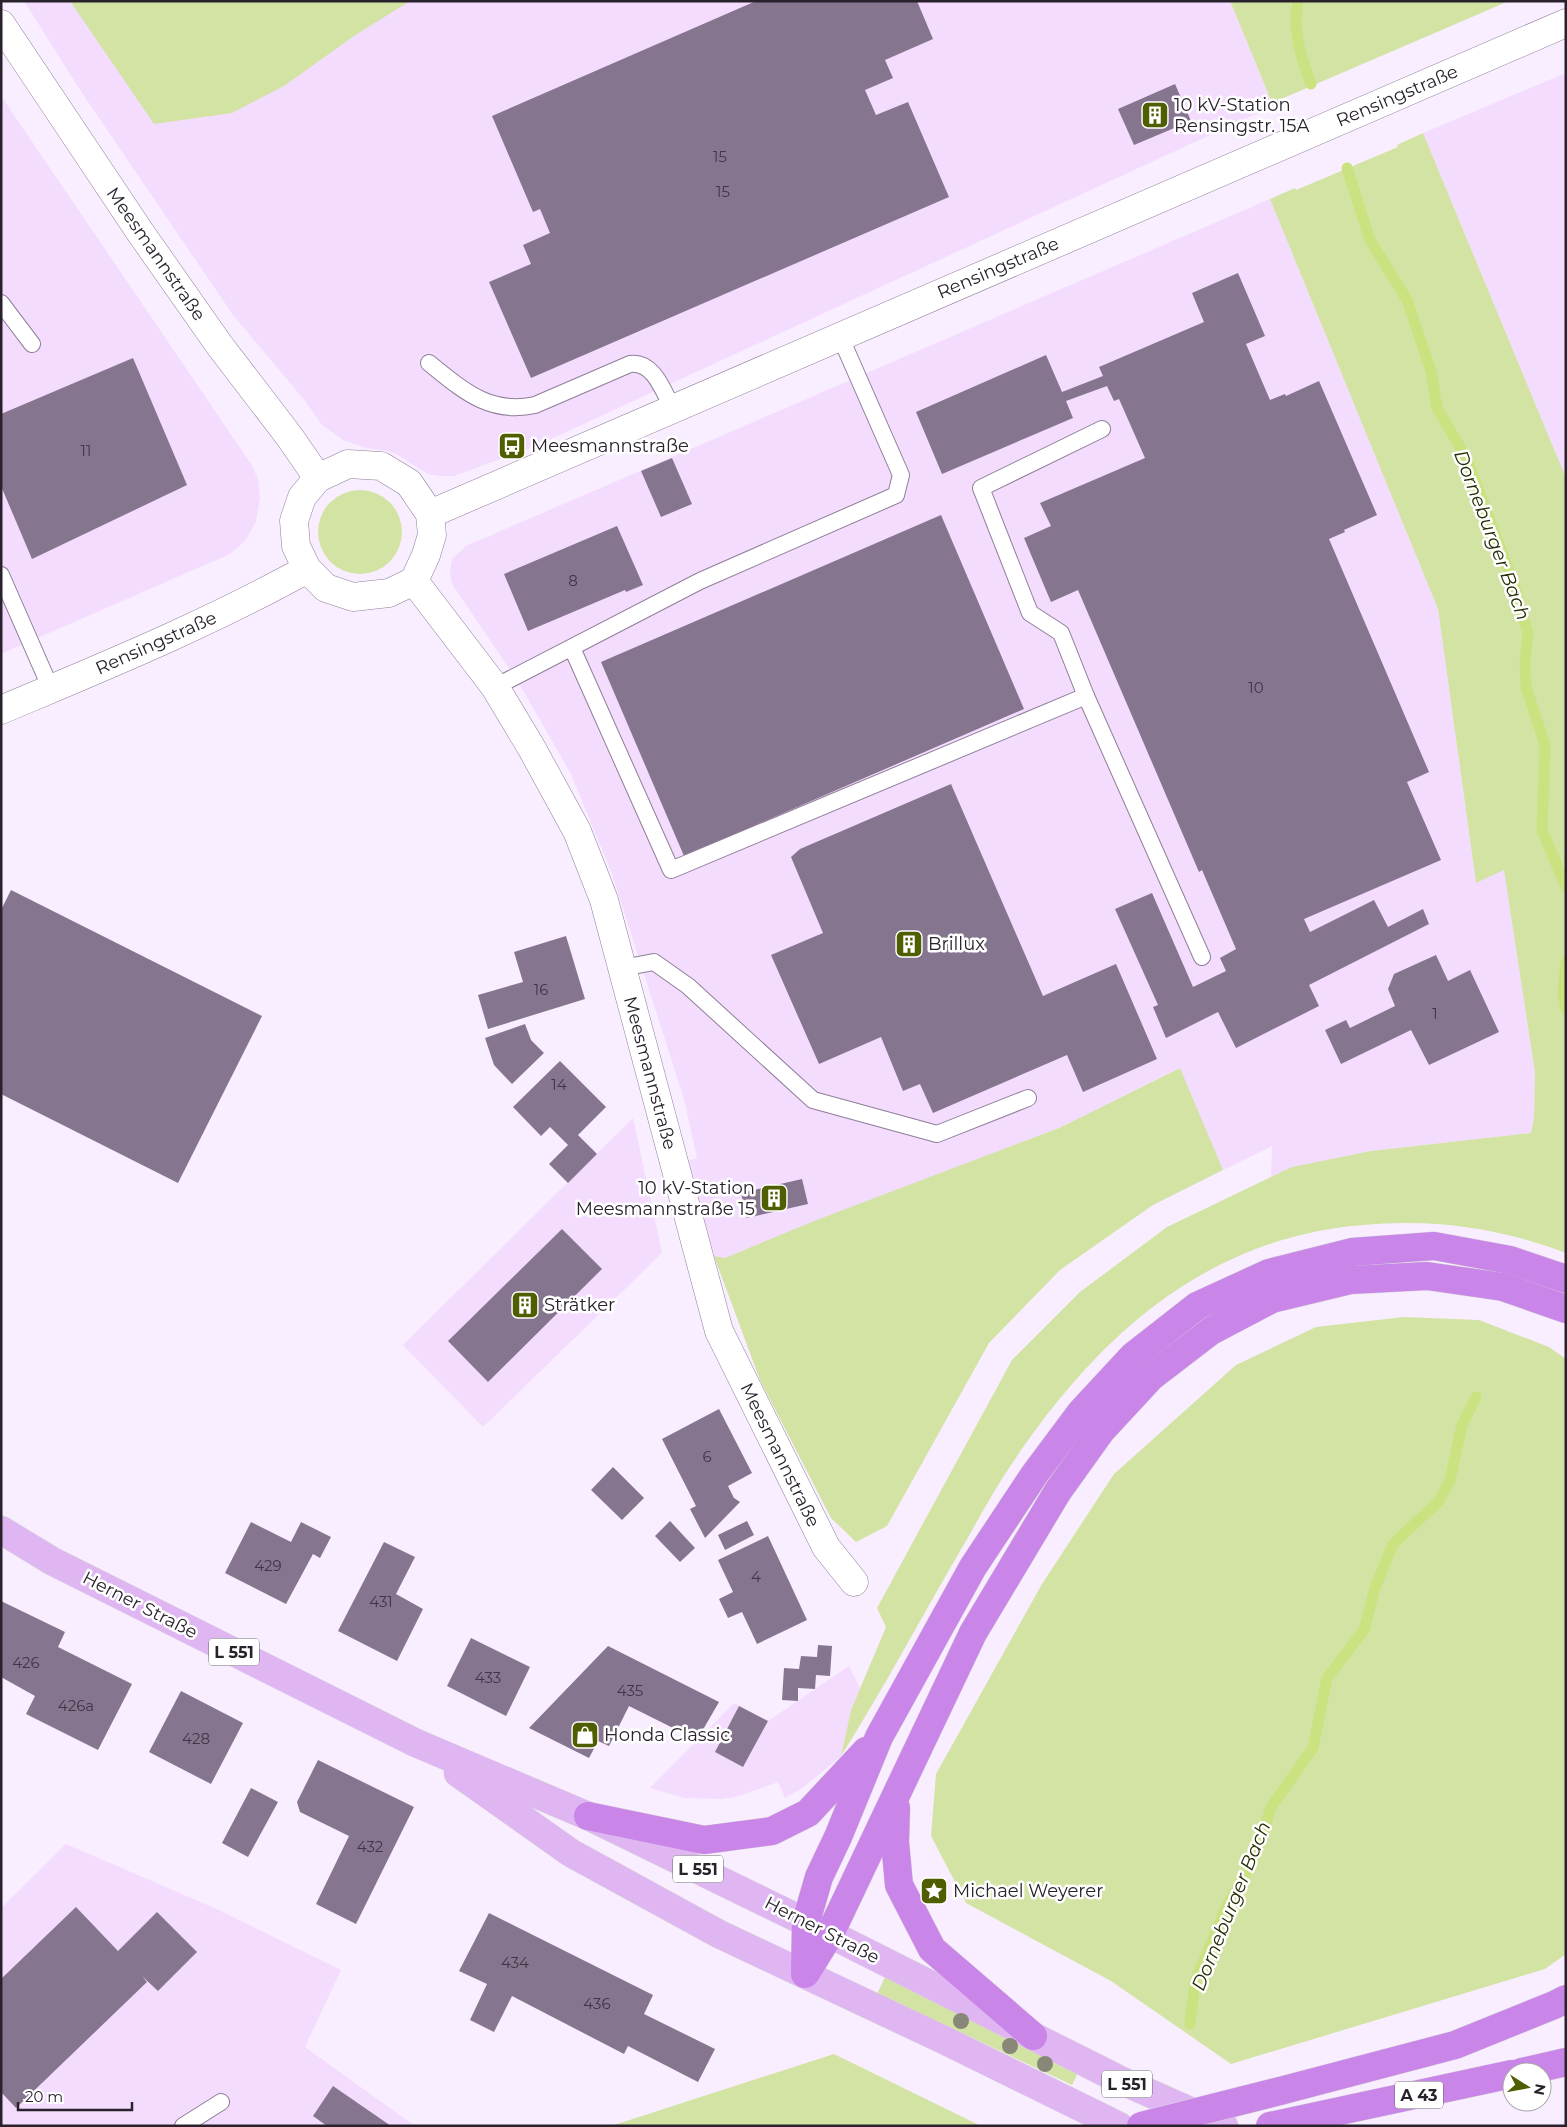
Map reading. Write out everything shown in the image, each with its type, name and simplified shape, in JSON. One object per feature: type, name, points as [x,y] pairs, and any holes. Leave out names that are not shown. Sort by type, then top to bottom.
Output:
[{"type":"highway","points":[[805,1974],[818,1928],[819,1877],[838,1837],[879,1737],[973,1567],[1034,1475],[1081,1412],[1133,1356],[1197,1306],[1269,1273],[1352,1252],[1434,1246],[1510,1260],[1566,1279]]},
{"type":"highway","points":[[818,1928],[897,1795],[973,1633],[1058,1491],[1101,1431],[1150,1377],[1210,1331],[1272,1299],[1351,1280],[1427,1276],[1503,1287],[1566,1308]]},
{"type":"highway","points":[[588,1816],[704,1840],[772,1832],[808,1813],[879,1737]]},
{"type":"highway","points":[[897,1795],[894,1842],[899,1885],[932,1949],[1033,2036]]},
{"type":"highway","points":[[1141,2126],[1455,2045],[1566,1999]]},
{"type":"highway","points":[[1552,2065],[1566,2062]]},
{"type":"highway","name":"A 43","points":[[1270,2126],[1502,2076]]},
{"type":"main road","name":"Herner Straße","points":[[1,1530],[52,1561],[416,1743],[588,1816],[818,1928],[1120,2080],[1224,2126]]},
{"type":"main road","name":"Herner Straße","points":[[1,1543],[52,1561]]},
{"type":"main road","name":"Herner Straße","points":[[416,1743],[571,1853],[719,1934],[1119,2126]]},
{"type":"street","name":"Rensingstraße","points":[[430,514],[1566,23]]},
{"type":"street","name":"Meesmannstraße","points":[[2,26],[140,232],[220,346],[289,436],[318,478]]},
{"type":"street","points":[[348,464],[381,466],[409,483],[430,514],[432,535],[426,555],[414,580],[388,593],[353,597],[326,588],[306,569],[296,546],[294,521],[302,497],[318,478],[348,464]]},
{"type":"street","name":"Rensingstraße","points":[[1,710],[186,632],[264,593],[306,569]]},
{"type":"street","name":"Meesmannstraße","points":[[414,580],[494,687],[532,747],[577,831],[604,900],[719,1331],[826,1547],[854,1582]]},
{"type":"lane","points":[[1,303],[32,344]]},
{"type":"lane","points":[[494,687],[700,581],[896,495],[901,475],[840,336]]},
{"type":"lane","points":[[429,363],[476,398],[493,405],[514,408],[535,405],[630,364],[638,363],[646,366],[654,374],[673,409]]},
{"type":"lane","points":[[1102,429],[981,488],[1030,613],[1062,633],[1086,696],[1202,957]]},
{"type":"lane","points":[[1,576],[51,689]]},
{"type":"lane","points":[[572,648],[671,870],[1086,696]]},
{"type":"lane","points":[[622,968],[654,962],[688,986],[813,1100],[937,1134],[1028,1098]]},
{"type":"lane","points":[[183,2126],[222,2102]]},
{"type":"shaded area","points":[[24,1],[1230,1],[1273,106],[536,446],[454,476],[441,476],[428,474],[398,455],[387,451],[366,448],[343,440],[321,424],[306,402],[233,315],[82,93]]},
{"type":"shaded area","points":[[1566,73],[1566,478],[1423,133]]},
{"type":"shaded area","points":[[1,96],[251,464],[258,479],[260,498],[256,521],[251,531],[245,541],[230,554],[1,654]]},
{"type":"shaded area","points":[[1270,199],[1438,609],[1476,883],[1504,869],[1535,1073],[1534,1118],[1531,1133],[1371,1151],[1292,1167],[1271,1178],[1272,1146],[1223,1170],[1179,1068],[1059,1128],[725,1258],[714,1256],[687,1161],[697,1158],[684,1099],[611,871],[571,774],[517,680],[452,584],[450,572],[452,559],[466,546]]},
{"type":"shaded area","points":[[633,1118],[662,1253],[483,1427],[403,1345]]},
{"type":"shaded area","points":[[849,1666],[860,1688],[851,1710],[841,1756],[804,1787],[785,1798],[778,1782],[736,1797],[722,1799],[684,1798],[650,1788],[734,1703],[768,1721]]},
{"type":"shaded area","points":[[66,1844],[219,1910],[341,1970],[305,2047],[415,2126],[1,2126],[1,1908]]},
{"type":"green space","points":[[70,1],[410,1],[354,36],[284,86],[232,113],[154,124]]},
{"type":"green space","points":[[1230,1],[1509,1],[1272,103]]},
{"type":"green space","points":[[1423,133],[1566,478],[1566,1253],[1513,1236],[1460,1226],[1408,1223],[1352,1226],[1296,1236],[1245,1253],[1198,1277],[1154,1306],[1114,1340],[1077,1378],[1043,1420],[1011,1465],[841,1756],[851,1710],[886,1627],[877,1608],[1012,1360],[1080,1292],[1167,1227],[1292,1167],[1371,1151],[1531,1133],[1534,1118],[1535,1073],[1504,870],[1476,883],[1438,609],[1270,199],[1398,147],[1397,145]]},
{"type":"green space","points":[[360,490],[383,497],[395,509],[402,532],[395,555],[383,567],[360,574],[337,567],[325,555],[318,532],[325,509],[337,497]]},
{"type":"green space","points":[[1180,1068],[1223,1170],[1153,1205],[1060,1270],[989,1343],[887,1526],[856,1542],[831,1518],[760,1380],[714,1256],[725,1258],[814,1221],[1059,1128]]},
{"type":"green space","points":[[1404,1317],[1479,1320],[1549,1347],[1566,1359],[1566,1954],[1545,1969],[1231,2064],[1111,1981],[966,1903],[931,1836],[936,1774],[1042,1584],[1114,1474],[1236,1365],[1316,1327]]},
{"type":"green space","points":[[886,1975],[1078,2073],[1072,2085],[975,2039],[876,1996]]},
{"type":"green space","points":[[834,2054],[981,2126],[611,2126]]},
{"type":"building","points":[[756,1],[917,1],[933,39],[885,60],[893,78],[865,90],[876,115],[908,102],[949,197],[531,378],[489,282],[531,264],[523,245],[550,233],[540,209],[533,212],[492,116]]},
{"type":"building","name":"10 kV-Station Rensingstr. 15A","points":[[1175,84],[1191,121],[1134,145],[1118,109]]},
{"type":"building","points":[[1238,273],[1265,336],[1246,344],[1270,400],[1285,394],[1286,396],[1319,381],[1377,515],[1329,539],[1429,772],[1407,782],[1441,860],[1304,919],[1310,932],[1374,900],[1388,927],[1423,909],[1429,924],[1309,985],[1319,1006],[1236,1048],[1218,1012],[1166,1038],[1153,1007],[1158,1005],[1115,909],[1152,893],[1193,987],[1226,971],[1220,958],[1236,949],[1202,870],[1199,872],[1078,590],[1051,602],[1024,538],[1051,526],[1040,503],[1145,458],[1119,399],[1114,401],[1107,386],[1066,401],[1073,418],[942,474],[916,412],[1046,355],[1062,392],[1103,376],[1099,367],[1204,322],[1192,293]]},
{"type":"building","points":[[133,358],[187,485],[32,559],[1,486],[1,414]]},
{"type":"building","points":[[672,458],[692,504],[661,517],[641,471]]},
{"type":"building","points":[[941,515],[1024,709],[684,856],[601,662]]},
{"type":"building","points":[[617,526],[643,585],[626,592],[625,590],[528,631],[504,574]]},
{"type":"building","name":"Brillux","points":[[951,784],[1043,996],[1116,964],[1157,1059],[1083,1092],[1067,1055],[933,1113],[920,1084],[903,1091],[881,1037],[819,1064],[771,955],[823,933],[791,857],[800,849]]},
{"type":"building","points":[[11,890],[262,1016],[178,1183],[1,1094],[1,910]]},
{"type":"building","points":[[566,936],[585,999],[488,1029],[478,995],[523,982],[514,952]]},
{"type":"building","points":[[1436,955],[1448,981],[1470,970],[1499,1032],[1429,1065],[1411,1030],[1341,1064],[1325,1030],[1346,1020],[1350,1028],[1395,1006],[1388,989],[1394,974]]},
{"type":"building","points":[[525,1024],[531,1040],[544,1053],[512,1084],[494,1065],[485,1038]]},
{"type":"building","points":[[560,1061],[606,1107],[578,1135],[597,1154],[568,1183],[549,1164],[568,1145],[550,1127],[541,1136],[513,1107]]},
{"type":"building","name":"10 kV-Station Meesmannstraße 15","points":[[802,1179],[808,1204],[747,1218],[741,1193]]},
{"type":"building","name":"Strätker","points":[[562,1229],[602,1269],[488,1382],[448,1341]]},
{"type":"building","points":[[719,1409],[752,1473],[728,1486],[734,1498],[740,1502],[705,1538],[690,1509],[696,1506],[662,1439]]},
{"type":"building","points":[[613,1467],[644,1498],[622,1520],[591,1490]]},
{"type":"building","points":[[670,1521],[695,1548],[680,1562],[655,1536]]},
{"type":"building","points":[[747,1521],[754,1535],[725,1550],[718,1535]]},
{"type":"building","points":[[251,1522],[291,1542],[301,1522],[331,1537],[320,1558],[313,1554],[286,1604],[225,1573]]},
{"type":"building","points":[[768,1536],[807,1620],[757,1644],[742,1612],[728,1618],[719,1599],[733,1592],[718,1560]]},
{"type":"building","points":[[384,1542],[415,1557],[396,1594],[423,1609],[397,1661],[338,1631]]},
{"type":"building","points":[[1,1601],[65,1632],[58,1647],[132,1684],[98,1750],[26,1714],[35,1696],[1,1677]]},
{"type":"building","points":[[471,1638],[530,1667],[506,1716],[447,1686]]},
{"type":"building","points":[[818,1645],[832,1646],[830,1676],[816,1675],[815,1689],[798,1688],[798,1701],[782,1700],[784,1668],[799,1669],[801,1656],[817,1657]]},
{"type":"building","points":[[608,1646],[719,1702],[697,1740],[629,1706],[609,1746],[598,1741],[589,1758],[529,1728]]},
{"type":"building","points":[[181,1691],[243,1723],[211,1784],[149,1752]]},
{"type":"building","points":[[739,1706],[768,1721],[743,1767],[715,1752]]},
{"type":"building","points":[[318,1760],[414,1807],[356,1924],[316,1904],[349,1836],[300,1812],[297,1802]]},
{"type":"building","points":[[251,1788],[278,1802],[248,1857],[222,1843]]},
{"type":"building","points":[[76,1907],[118,1951],[157,1912],[197,1952],[158,1991],[142,1976],[147,1982],[16,2108],[1,2092],[1,1979]]},
{"type":"building","points":[[489,1913],[653,1995],[644,2014],[715,2049],[698,2082],[628,2046],[624,2054],[512,1996],[494,2032],[470,2020],[487,1984],[459,1971]]},
{"type":"building","points":[[333,2086],[391,2126],[327,2126],[313,2116]]},
{"type":"waterway","name":"Dorneburger Bach","points":[[1298,1],[1296,12],[1298,44],[1311,84]]},
{"type":"waterway","name":"Dorneburger Bach","points":[[1347,168],[1370,240],[1407,300],[1431,371],[1437,408],[1467,459],[1513,582],[1528,633],[1525,662],[1526,687],[1545,745],[1542,830],[1566,887]]},
{"type":"waterway","name":"Dorneburger Bach","points":[[1566,962],[1563,993],[1566,1009]]},
{"type":"waterway","name":"Dorneburger Bach","points":[[1190,2024],[1195,1982],[1226,1908],[1259,1848],[1271,1807],[1313,1748],[1327,1678],[1364,1630],[1375,1588],[1393,1544],[1439,1501],[1450,1480],[1462,1425],[1476,1397]]},
{"type":"place","name":"10 kV-Station Rensingstr. 15A","points":[[1155,115]]},
{"type":"place","name":"Meesmannstraße","points":[[512,446]]},
{"type":"place","name":"Brillux","points":[[909,944]]},
{"type":"place","name":"10 kV-Station Meesmannstraße 15","points":[[774,1198]]},
{"type":"place","name":"Strätker","points":[[525,1305]]},
{"type":"place","name":"Honda Classic","points":[[585,1735]]},
{"type":"place","name":"Michael Weyerer","points":[[934,1891]]}]
